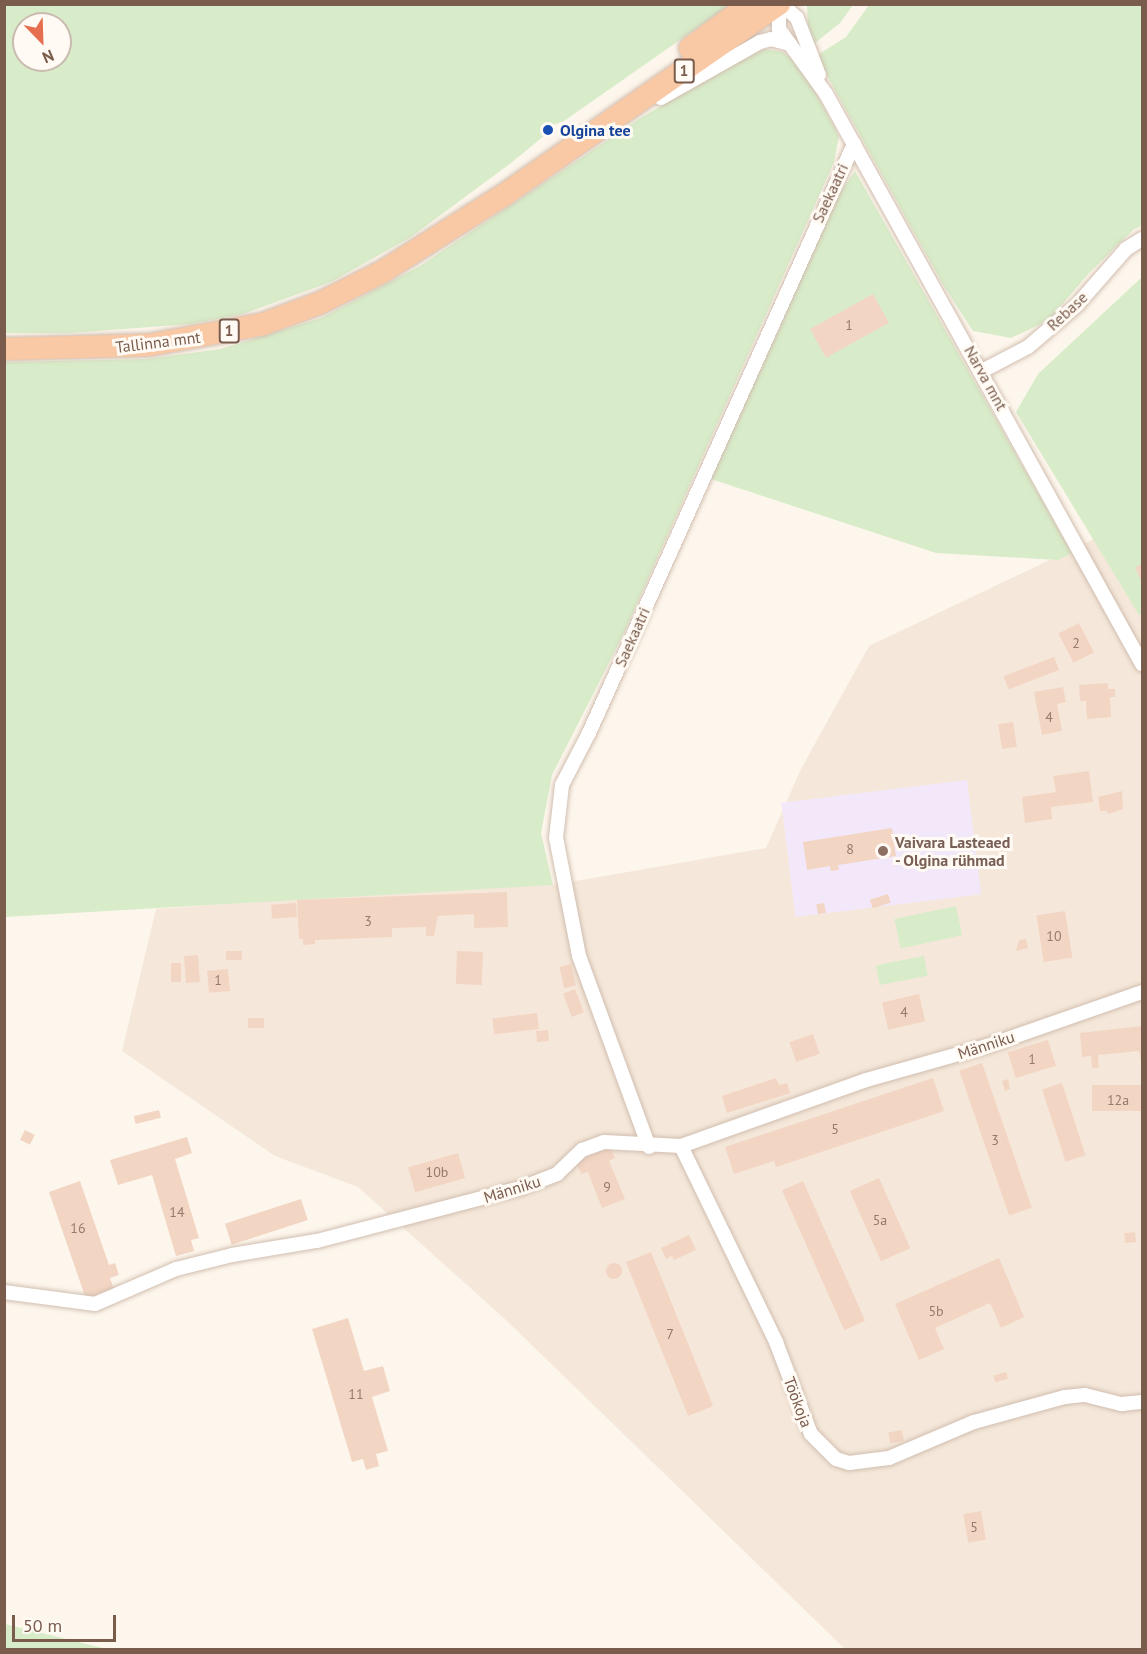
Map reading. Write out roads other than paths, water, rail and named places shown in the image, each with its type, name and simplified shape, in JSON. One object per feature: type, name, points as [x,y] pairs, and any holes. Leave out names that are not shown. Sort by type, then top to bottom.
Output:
[{"type":"highway","name":"Tallinna mnt","points":[[4,349],[149,345],[263,324],[320,303],[435,240],[786,7]]},
{"type":"highway","name":"Tallinna mnt","points":[[435,240],[744,9]]},
{"type":"street","points":[[744,9],[759,6],[786,7]]},
{"type":"street","name":"Narva mnt","points":[[786,7],[779,28],[826,94]]},
{"type":"street","name":"Narva mnt","points":[[786,7],[826,94],[982,371],[1137,638],[1143,664]]},
{"type":"street","points":[[589,137],[746,48],[771,39],[790,44]]},
{"type":"street","name":"Saekaatri","points":[[650,1147],[579,956],[556,838],[562,785],[589,733],[854,144]]},
{"type":"street","name":"Rebase","points":[[982,371],[1028,347],[1077,305],[1126,249],[1143,239]]},
{"type":"street","name":"Männiku","points":[[4,1292],[95,1304],[176,1269],[232,1255],[316,1241],[521,1188],[557,1174],[582,1150],[604,1142],[650,1147],[681,1146],[866,1080],[987,1046],[1143,992]]},
{"type":"street","name":"Töökoja","points":[[681,1146],[776,1342],[811,1434],[836,1460],[849,1463],[889,1458],[974,1422],[1065,1397],[1085,1395],[1122,1404],[1143,1402]]},
{"type":"place","name":"Olgina tee","points":[[548,130]]},
{"type":"place","name":"Vaivara Lasteaed - Olgina rühmad","points":[[883,851]]}]
